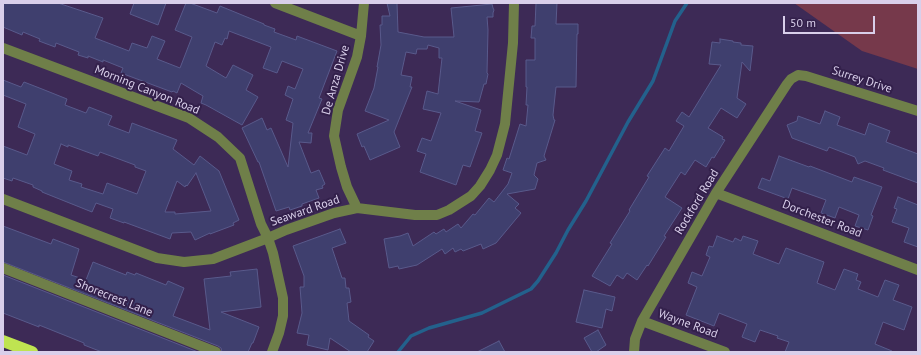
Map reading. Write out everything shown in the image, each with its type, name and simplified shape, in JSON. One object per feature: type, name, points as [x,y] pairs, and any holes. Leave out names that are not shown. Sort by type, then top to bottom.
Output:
[{"type":"highway","points":[[3,341],[32,352]]},
{"type":"street","points":[[275,3],[361,36]]},
{"type":"street","name":"De Anza Drive","points":[[357,208],[347,187],[334,136],[338,110],[357,57],[361,36],[364,3]]},
{"type":"street","name":"Seaward Road","points":[[3,198],[157,258],[184,262],[213,259],[334,213],[357,208],[415,215],[437,215],[460,204],[471,196],[480,186],[497,155],[505,124],[513,43],[514,3]]},
{"type":"street","name":"Morning Canyon Road","points":[[3,48],[189,118],[218,137],[240,158],[261,224],[273,253],[283,298],[283,316],[272,352]]},
{"type":"street","name":"Surrey Drive","points":[[798,75],[806,76],[918,111]]},
{"type":"street","name":"Rockford Road","points":[[634,352],[635,339],[642,321],[716,194],[787,84],[791,79],[798,75]]},
{"type":"street","name":"Dorchester Road","points":[[716,194],[918,270]]},
{"type":"street","name":"Shorecrest Lane","points":[[3,268],[216,352]]},
{"type":"street","name":"Wayne Road","points":[[642,321],[725,352]]},
{"type":"shaded area","points":[[794,3],[918,3],[918,69],[862,51]]},
{"type":"building","points":[[3,3],[58,3],[103,18],[95,38],[129,51],[132,43],[147,48],[152,36],[165,41],[157,59],[180,68],[192,37],[175,30],[186,3],[190,3],[217,13],[220,6],[275,29],[274,32],[296,40],[297,36],[337,51],[319,98],[322,99],[308,133],[312,133],[311,143],[299,142],[311,173],[319,170],[325,184],[322,186],[323,188],[316,190],[319,198],[290,210],[289,207],[276,211],[259,162],[242,128],[262,118],[267,130],[271,128],[288,167],[293,123],[286,120],[293,99],[285,95],[288,86],[295,89],[303,69],[282,61],[277,73],[263,68],[271,47],[229,31],[227,39],[225,38],[222,45],[215,42],[206,66],[226,78],[233,65],[253,75],[246,90],[258,97],[242,125],[201,103],[203,96],[181,83],[177,93],[172,92],[121,73],[123,68],[103,60],[103,62],[88,56],[88,58],[78,55],[79,52],[56,43],[55,47],[39,41],[40,39],[23,32],[22,35],[3,27]]},
{"type":"building","points":[[134,3],[166,3],[158,25],[130,14]]},
{"type":"building","points":[[387,3],[397,3],[398,32],[424,37],[454,37],[451,8],[492,4],[494,10],[493,17],[487,17],[488,74],[486,84],[484,84],[479,102],[455,101],[481,110],[475,131],[482,133],[470,167],[463,165],[456,185],[420,172],[426,154],[417,151],[422,138],[431,141],[441,113],[423,109],[427,91],[438,94],[442,58],[439,58],[439,48],[428,45],[427,49],[417,49],[416,54],[406,52],[401,75],[412,77],[410,87],[412,87],[394,132],[400,147],[370,160],[364,146],[362,147],[357,134],[389,120],[365,111],[374,88],[378,67],[381,45],[380,25],[382,25],[382,16],[390,16]]},
{"type":"building","points":[[536,3],[557,3],[556,24],[578,24],[578,34],[576,87],[556,87],[553,115],[555,120],[544,156],[546,160],[537,163],[534,175],[538,179],[535,189],[507,194],[519,204],[515,208],[521,213],[496,243],[483,249],[481,244],[463,251],[461,249],[455,252],[453,248],[445,254],[442,249],[417,265],[399,269],[398,266],[389,268],[384,239],[408,233],[413,246],[434,232],[436,234],[444,229],[446,232],[458,224],[461,228],[473,214],[475,215],[489,198],[494,202],[508,184],[512,173],[503,170],[507,158],[509,159],[520,124],[526,126],[528,105],[526,105],[526,60],[535,60],[535,38],[531,38],[532,26],[535,26]]},
{"type":"building","points":[[720,39],[741,43],[741,45],[753,46],[750,71],[742,62],[737,98],[746,104],[737,118],[721,108],[708,128],[723,137],[722,139],[725,140],[714,158],[712,157],[706,167],[695,160],[685,175],[681,172],[665,197],[682,208],[664,236],[666,237],[648,266],[647,265],[637,280],[627,273],[623,279],[617,275],[610,286],[592,276],[612,244],[610,243],[649,177],[647,176],[665,148],[669,151],[684,126],[676,121],[682,112],[689,117],[721,65],[709,64],[712,42],[720,43]]},
{"type":"building","points":[[3,80],[21,87],[24,82],[67,99],[65,105],[86,113],[89,107],[112,116],[108,125],[129,133],[132,123],[177,140],[173,149],[194,165],[200,156],[219,171],[239,220],[233,223],[234,225],[195,240],[191,232],[172,233],[170,239],[110,218],[113,209],[96,203],[92,212],[42,192],[33,187],[33,185],[13,178],[12,181],[3,178],[3,146],[27,155],[35,134],[18,127],[26,104],[3,95]],"holes":[[[61,144],[68,147],[68,145],[98,156],[100,152],[135,165],[135,167],[146,171],[137,194],[107,183],[103,194],[81,187],[82,184],[69,180],[72,171],[54,164]],[[196,173],[211,211],[175,214],[175,212],[165,212],[177,181],[185,187]]]},
{"type":"building","points":[[825,111],[840,117],[837,125],[865,135],[869,123],[890,131],[886,142],[918,154],[918,183],[883,170],[884,168],[865,161],[858,164],[855,157],[829,147],[827,151],[792,138],[787,125],[797,121],[798,116],[820,124]]},
{"type":"building","points":[[779,156],[852,182],[854,177],[882,187],[871,215],[873,216],[868,230],[855,226],[859,215],[839,207],[835,218],[821,213],[826,200],[792,188],[788,199],[758,188],[762,178],[770,181]]},
{"type":"building","points":[[898,197],[918,205],[918,247],[904,242],[909,228],[892,222],[897,209],[894,208]]},
{"type":"building","points":[[3,226],[51,244],[53,239],[79,249],[71,275],[86,280],[93,262],[126,275],[127,272],[135,275],[136,273],[166,285],[168,281],[184,288],[173,316],[210,330],[204,279],[231,276],[230,272],[257,269],[261,307],[221,312],[259,327],[253,343],[248,352],[222,352],[221,348],[218,346],[3,262]]},
{"type":"building","points":[[340,229],[346,243],[332,248],[342,278],[345,278],[346,288],[349,288],[351,302],[347,303],[349,321],[369,335],[368,337],[374,341],[367,352],[351,352],[330,338],[328,350],[307,345],[309,335],[297,333],[302,313],[300,287],[304,287],[304,276],[293,246]]},
{"type":"building","points":[[717,236],[733,242],[735,238],[741,241],[743,236],[758,241],[753,254],[779,264],[786,248],[824,262],[817,283],[835,290],[844,269],[858,274],[856,280],[861,282],[858,289],[878,297],[885,280],[899,285],[893,300],[912,307],[904,330],[883,322],[875,344],[892,352],[785,352],[789,342],[777,338],[778,336],[760,330],[755,342],[742,337],[747,324],[719,313],[714,326],[686,315],[697,287],[688,283],[692,272],[702,276],[710,257],[706,255],[709,246],[713,247]]},
{"type":"building","points":[[3,275],[198,352],[102,352],[84,345],[84,343],[39,325],[39,327],[3,313]]},
{"type":"building","points":[[584,290],[615,297],[612,311],[606,309],[602,328],[576,322]]},
{"type":"building","points":[[598,330],[606,345],[596,352],[592,352],[584,338]]},
{"type":"building","points":[[499,341],[505,352],[477,352]]},
{"type":"waterway","points":[[398,352],[411,336],[429,328],[482,313],[531,289],[538,281],[586,201],[628,122],[653,81],[675,21],[687,3]]}]
